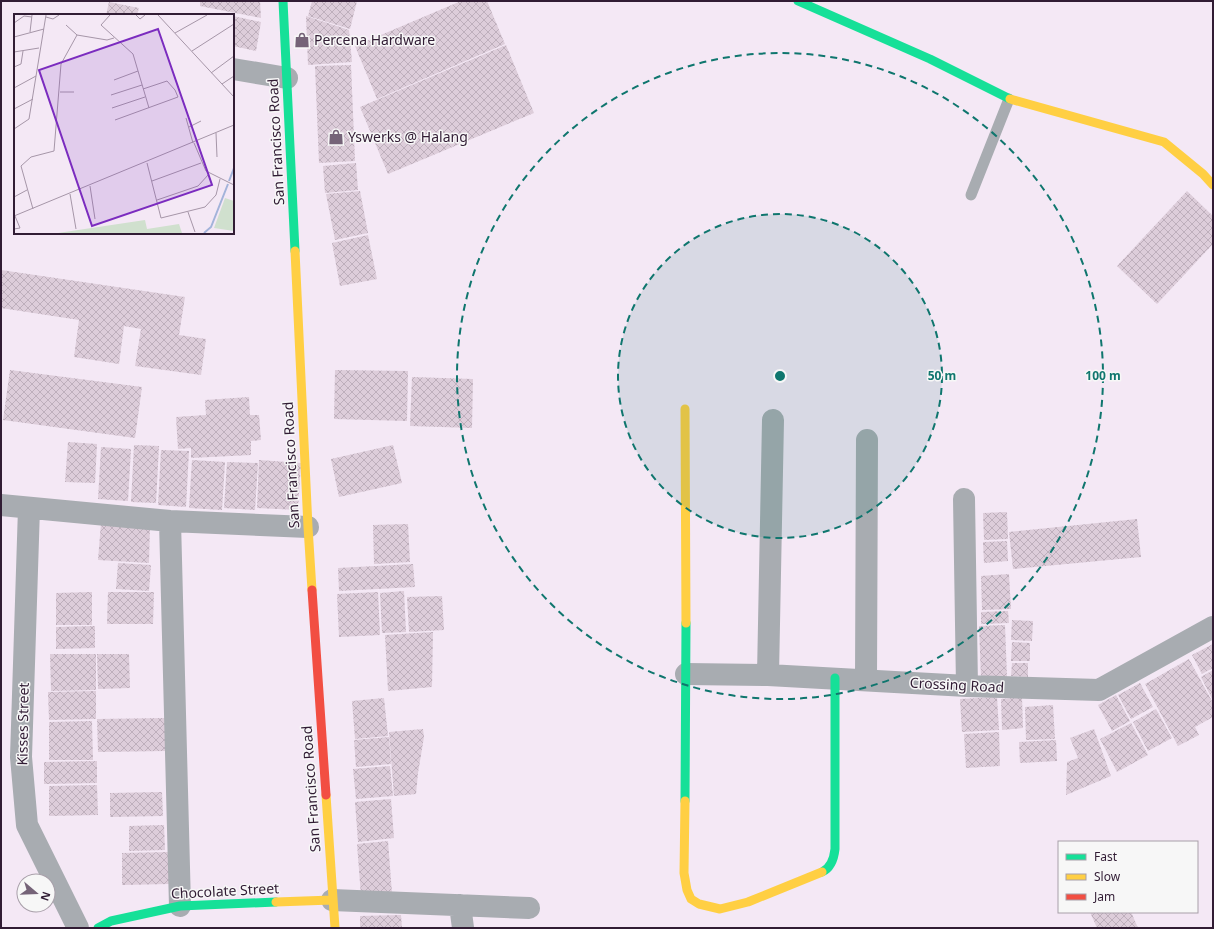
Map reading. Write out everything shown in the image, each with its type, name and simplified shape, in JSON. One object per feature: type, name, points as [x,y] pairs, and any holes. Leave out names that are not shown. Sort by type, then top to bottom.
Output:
[{"type":"street","name":"San Francisco Road","points":[[283,1],[308,527],[335,928]]},
{"type":"street","points":[[798,1],[930,59],[1009,99],[1164,142],[1213,185]]},
{"type":"street","points":[[234,68],[287,78]]},
{"type":"street","points":[[684,409],[686,674],[684,873],[690,899],[699,904],[720,909],[748,902],[826,870],[833,861],[835,849],[835,678]]},
{"type":"street","points":[[768,675],[773,420]]},
{"type":"street","points":[[866,680],[867,440]]},
{"type":"street","points":[[964,498],[967,686]]},
{"type":"street","points":[[1,506],[170,521],[308,527]]},
{"type":"street","name":"Kisses Street","points":[[29,508],[21,757],[27,825],[78,928]]},
{"type":"street","points":[[170,521],[180,906]]},
{"type":"street","name":"Crossing Road","points":[[686,674],[768,675],[967,686],[1099,690],[1213,627]]},
{"type":"street","points":[[332,900],[529,908]]},
{"type":"street","name":"Chocolate Street","points":[[98,928],[111,921],[180,906],[332,900]]},
{"type":"street","points":[[460,905],[463,928]]},
{"type":"lane","points":[[971,195],[1009,99]]},
{"type":"building","points":[[200,1],[260,1],[261,18],[200,6]]},
{"type":"building","points":[[312,1],[357,1],[350,29],[308,16]]},
{"type":"building","points":[[461,1],[487,1],[505,44],[377,99],[355,46]]},
{"type":"building","points":[[109,2],[139,8],[137,14],[106,14]]},
{"type":"building","points":[[234,16],[261,22],[256,51],[234,46]]},
{"type":"building","points":[[306,16],[349,30],[352,62],[308,65]]},
{"type":"building","points":[[506,45],[534,113],[388,174],[360,107]]},
{"type":"building","points":[[351,65],[355,161],[319,163],[315,66]]},
{"type":"building","points":[[356,163],[358,190],[325,193],[323,166]]},
{"type":"building","points":[[360,191],[368,233],[335,240],[326,194]]},
{"type":"building","points":[[1187,191],[1213,216],[1213,244],[1157,304],[1117,266]]},
{"type":"building","points":[[368,235],[377,279],[340,286],[332,243]]},
{"type":"building","points":[[1,270],[185,297],[179,335],[206,339],[201,375],[135,366],[141,329],[124,326],[119,364],[74,357],[79,320],[1,308]]},
{"type":"building","points":[[10,370],[142,387],[135,438],[3,420]]},
{"type":"building","points":[[335,370],[408,371],[407,421],[334,419]]},
{"type":"building","points":[[412,377],[473,379],[472,428],[410,426]]},
{"type":"building","points":[[249,397],[250,415],[259,415],[261,440],[251,441],[251,455],[191,458],[191,448],[178,449],[176,417],[206,415],[205,400]]},
{"type":"building","points":[[68,442],[97,444],[95,483],[65,482]]},
{"type":"building","points":[[134,445],[159,446],[156,503],[131,502]]},
{"type":"building","points":[[393,445],[402,483],[339,497],[331,459]]},
{"type":"building","points":[[101,447],[131,449],[128,501],[98,499]]},
{"type":"building","points":[[161,450],[189,451],[186,507],[158,505]]},
{"type":"building","points":[[192,460],[225,462],[222,510],[189,508]]},
{"type":"building","points":[[259,460],[301,463],[298,510],[257,508]]},
{"type":"building","points":[[227,462],[258,463],[255,510],[224,508]]},
{"type":"building","points":[[1007,512],[1008,539],[984,540],[983,513]]},
{"type":"building","points":[[1137,519],[1141,557],[1013,569],[1009,532]]},
{"type":"building","points":[[101,523],[150,526],[149,563],[98,560]]},
{"type":"building","points":[[408,524],[410,562],[374,564],[373,525]]},
{"type":"building","points":[[1007,541],[1008,561],[984,563],[983,542]]},
{"type":"building","points":[[118,563],[151,565],[149,591],[116,589]]},
{"type":"building","points":[[413,564],[415,587],[339,591],[338,568]]},
{"type":"building","points":[[1009,574],[1011,609],[982,610],[981,576]]},
{"type":"building","points":[[404,591],[406,632],[382,633],[380,593]]},
{"type":"building","points":[[92,592],[92,625],[56,625],[56,593]]},
{"type":"building","points":[[108,592],[154,592],[153,624],[107,624]]},
{"type":"building","points":[[378,592],[380,635],[339,637],[337,594]]},
{"type":"building","points":[[442,596],[444,630],[409,632],[407,597]]},
{"type":"building","points":[[1008,611],[1009,623],[981,624],[981,612]]},
{"type":"building","points":[[1012,620],[1033,621],[1032,641],[1011,640]]},
{"type":"building","points":[[1005,625],[1007,677],[981,678],[979,626]]},
{"type":"building","points":[[95,626],[95,648],[56,649],[56,627]]},
{"type":"building","points":[[433,632],[432,687],[388,691],[385,635]]},
{"type":"building","points":[[1012,642],[1030,643],[1030,661],[1011,661]]},
{"type":"building","points":[[1213,644],[1213,668],[1202,674],[1192,655]]},
{"type":"building","points":[[50,654],[96,654],[96,690],[51,691]]},
{"type":"building","points":[[97,654],[129,654],[130,688],[98,689]]},
{"type":"building","points":[[1189,659],[1213,703],[1213,717],[1195,727],[1199,735],[1178,746],[1145,684]]},
{"type":"building","points":[[1012,663],[1028,663],[1028,677],[1011,676]]},
{"type":"building","points":[[1213,670],[1213,701],[1201,677]]},
{"type":"building","points":[[1140,683],[1153,707],[1131,719],[1118,695]]},
{"type":"building","points":[[96,691],[96,719],[49,720],[48,692]]},
{"type":"building","points":[[1116,695],[1130,721],[1112,731],[1098,705]]},
{"type":"building","points":[[997,697],[999,730],[962,732],[960,699]]},
{"type":"building","points":[[1022,697],[1023,728],[1002,730],[1001,699]]},
{"type":"building","points":[[384,698],[388,736],[355,739],[352,701]]},
{"type":"building","points":[[1053,705],[1055,739],[1026,740],[1025,707]]},
{"type":"building","points":[[1156,709],[1172,738],[1148,751],[1133,722]]},
{"type":"building","points":[[165,718],[166,751],[98,752],[97,719]]},
{"type":"building","points":[[92,721],[93,760],[49,760],[49,722]]},
{"type":"building","points":[[1131,723],[1148,755],[1117,772],[1100,739]]},
{"type":"building","points":[[423,729],[424,737],[416,794],[394,796],[389,732]]},
{"type":"building","points":[[1094,729],[1111,776],[1066,795],[1067,762],[1078,758],[1070,738]]},
{"type":"building","points":[[999,732],[1000,766],[966,768],[964,734]]},
{"type":"building","points":[[389,737],[391,764],[356,767],[354,740]]},
{"type":"building","points":[[1056,740],[1057,761],[1020,763],[1019,742]]},
{"type":"building","points":[[97,761],[97,783],[44,784],[44,762]]},
{"type":"building","points":[[390,766],[393,796],[356,799],[353,769]]},
{"type":"building","points":[[97,785],[98,815],[49,816],[49,786]]},
{"type":"building","points":[[162,792],[163,816],[110,817],[110,793]]},
{"type":"building","points":[[391,799],[394,838],[358,842],[355,802]]},
{"type":"building","points":[[164,825],[165,850],[129,851],[129,826]]},
{"type":"building","points":[[388,841],[392,893],[361,896],[357,844]]},
{"type":"building","points":[[169,852],[169,884],[122,885],[122,853]]},
{"type":"building","points":[[1090,913],[1131,913],[1138,928],[1097,928]]},
{"type":"building","points":[[401,915],[402,928],[360,928],[360,916]]},
{"type":"traffic: fast","points":[[283,1],[295,251]]},
{"type":"traffic: fast","points":[[798,1],[930,59],[1010,99]]},
{"type":"traffic: fast","points":[[685,801],[686,623]]},
{"type":"traffic: fast","points":[[822,872],[828,868],[832,862],[835,849],[835,678]]},
{"type":"traffic: fast","points":[[98,928],[111,921],[180,906],[276,902]]},
{"type":"traffic: slow","points":[[1010,99],[1164,142],[1203,174],[1213,185]]},
{"type":"traffic: slow","points":[[295,251],[312,590]]},
{"type":"traffic: slow","points":[[685,409],[686,623]]},
{"type":"traffic: slow","points":[[326,795],[335,928]]},
{"type":"traffic: slow","points":[[685,801],[684,873],[687,890],[691,899],[699,904],[720,909],[748,902],[822,872]]},
{"type":"traffic: slow","points":[[276,902],[332,900]]},
{"type":"traffic: jam","points":[[312,590],[326,795]]},
{"type":"place","name":"Percena Hardware","points":[[302,40]]},
{"type":"place","name":"Yswerks @ Halang","points":[[336,137]]}]
